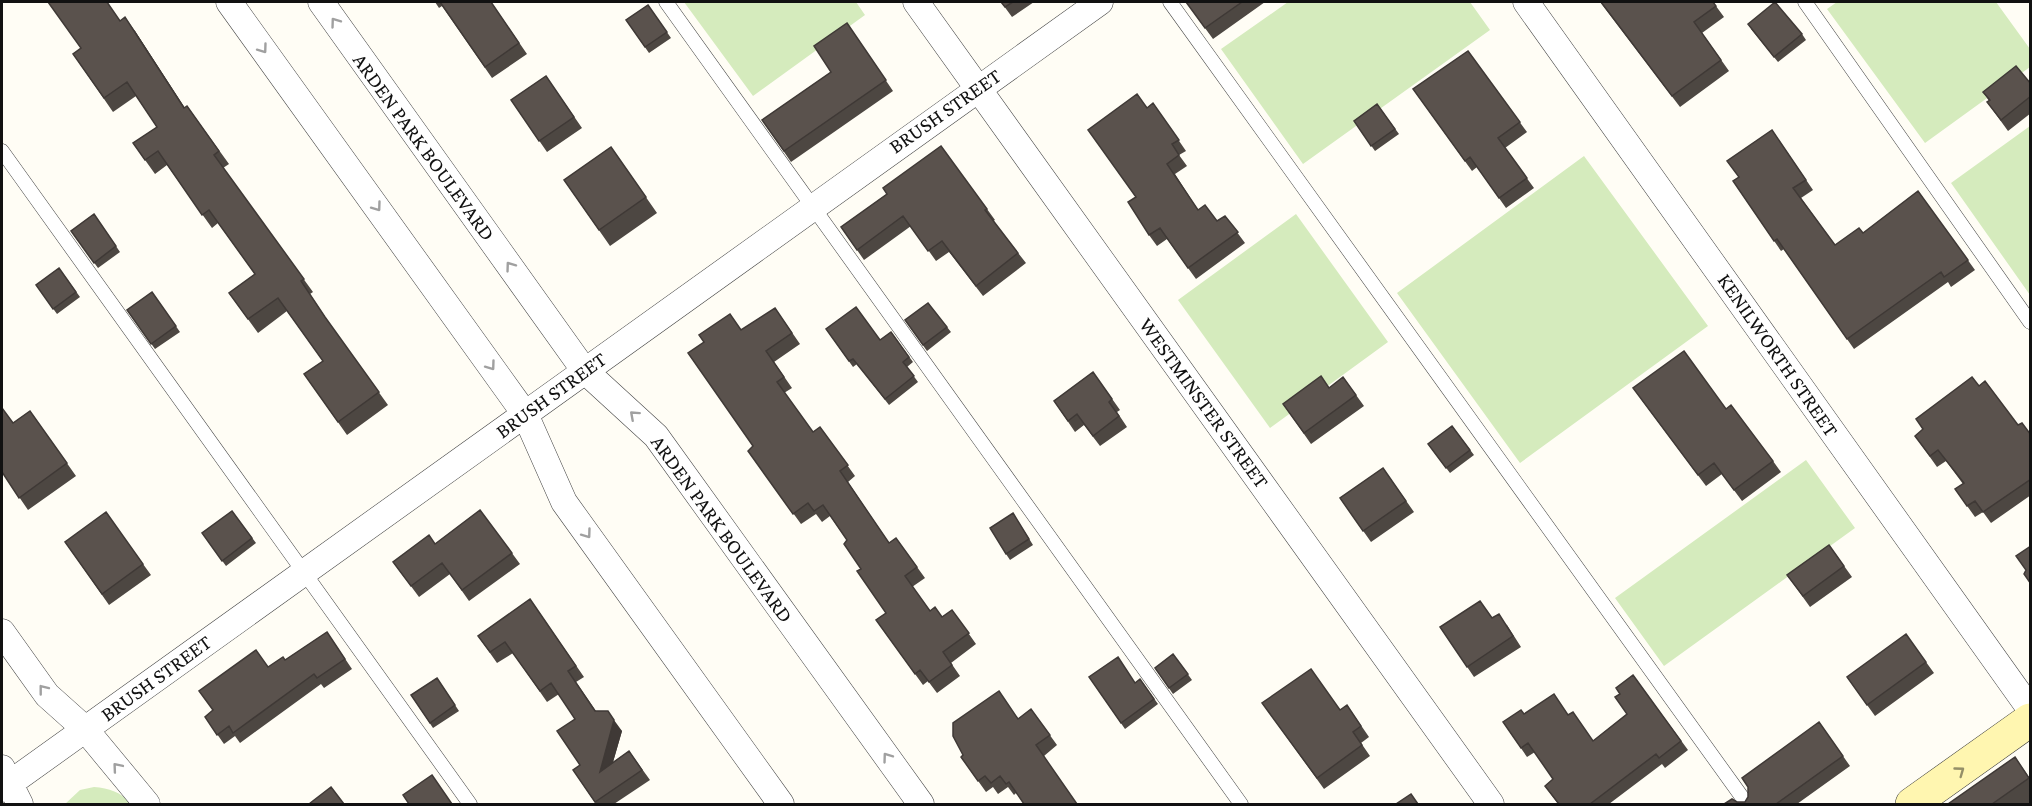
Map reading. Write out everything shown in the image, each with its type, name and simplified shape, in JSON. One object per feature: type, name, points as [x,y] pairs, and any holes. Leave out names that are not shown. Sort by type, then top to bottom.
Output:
[{"type":"street","points":[[229,2],[525,414],[564,502],[781,804]]},
{"type":"street","name":"ARDEN PARK BOULEVARD","points":[[321,2],[584,370],[656,436],[921,804]]},
{"type":"street","name":"WESTMINSTER STREET","points":[[916,2],[1491,804]]},
{"type":"street","name":"BRUSH STREET","points":[[8,786],[812,206],[1100,2]]},
{"type":"street","name":"KENILWORTH STREET","points":[[1526,2],[2031,709]]},
{"type":"street","points":[[2,632],[47,695],[85,729],[147,804]]},
{"type":"street","points":[[1912,804],[2031,720]]},
{"type":"lane","points":[[666,2],[1241,804]]},
{"type":"lane","points":[[1170,2],[1747,804]]},
{"type":"lane","points":[[1805,2],[2031,322]]},
{"type":"lane","points":[[2,150],[470,804]]},
{"type":"green space","points":[[684,2],[856,2],[865,15],[753,96]]},
{"type":"green space","points":[[1288,2],[1470,2],[1490,30],[1303,164],[1221,49]]},
{"type":"green space","points":[[1837,2],[1996,2],[2030,49],[2030,67],[1925,143],[1827,9]]},
{"type":"green space","points":[[2030,126],[2030,295],[1951,183]]},
{"type":"green space","points":[[1584,156],[1708,326],[1520,463],[1397,293]]},
{"type":"green space","points":[[1296,214],[1388,342],[1270,428],[1178,300]]},
{"type":"green space","points":[[1806,460],[1855,528],[1664,666],[1615,598]]},
{"type":"green space","points":[[94,787],[114,791],[131,804],[65,804],[80,790]]},
{"type":"building","points":[[48,2],[107,2],[120,21],[125,17],[184,108],[187,106],[219,151],[214,155],[304,279],[301,281],[379,392],[338,422],[304,374],[323,361],[278,298],[248,319],[229,293],[255,274],[209,210],[202,215],[158,151],[145,160],[133,143],[157,127],[127,82],[104,98],[73,54],[81,48]]},
{"type":"building","points":[[440,2],[491,2],[519,43],[485,67]]},
{"type":"building","points":[[1001,2],[1013,2],[1005,7]]},
{"type":"building","points":[[1186,2],[1242,2],[1205,28]]},
{"type":"building","points":[[1601,2],[1713,2],[1716,6],[1694,22],[1721,60],[1672,96]]},
{"type":"building","points":[[1775,2],[1802,34],[1774,57],[1748,24]]},
{"type":"building","points":[[648,5],[667,32],[645,47],[626,20]]},
{"type":"building","points":[[847,23],[886,80],[784,151],[762,120],[831,72],[814,46]]},
{"type":"building","points":[[1468,51],[1520,122],[1498,138],[1527,178],[1499,198],[1470,157],[1465,161],[1413,89]]},
{"type":"building","points":[[2016,66],[2031,84],[2031,96],[2001,120],[1987,102],[1990,100],[1983,92]]},
{"type":"building","points":[[546,76],[574,117],[539,141],[511,100]]},
{"type":"building","points":[[1137,94],[1147,108],[1153,103],[1179,140],[1172,144],[1179,155],[1167,164],[1198,210],[1205,205],[1217,221],[1225,216],[1238,232],[1188,268],[1160,228],[1149,235],[1128,202],[1136,197],[1088,130]]},
{"type":"building","points":[[1377,104],[1395,129],[1371,146],[1354,121]]},
{"type":"building","points":[[1772,130],[1806,180],[1793,188],[1835,245],[1859,228],[1863,233],[1918,191],[1968,260],[1944,277],[1941,272],[1847,339],[1777,239],[1774,241],[1733,181],[1739,177],[1727,161]]},
{"type":"building","points":[[941,146],[1018,253],[976,286],[942,241],[928,251],[903,216],[857,250],[841,227],[887,194],[883,188]]},
{"type":"building","points":[[611,147],[646,197],[599,230],[564,180]]},
{"type":"building","points":[[94,214],[116,246],[94,263],[71,231]]},
{"type":"building","points":[[59,268],[76,292],[53,309],[36,285]]},
{"type":"building","points":[[152,292],[176,326],[151,344],[127,310]]},
{"type":"building","points":[[928,303],[947,327],[923,345],[905,320]]},
{"type":"building","points":[[856,307],[880,340],[891,332],[909,357],[903,362],[914,376],[885,399],[853,359],[849,361],[826,329]]},
{"type":"building","points":[[775,308],[792,333],[766,351],[784,377],[777,382],[813,432],[820,427],[848,465],[840,471],[889,543],[896,538],[917,567],[905,576],[930,611],[935,607],[942,617],[952,610],[969,633],[943,652],[952,665],[929,682],[920,670],[915,674],[876,620],[886,613],[857,571],[861,569],[844,544],[847,540],[823,505],[814,511],[808,503],[793,514],[748,451],[753,446],[688,353],[704,342],[699,335],[730,314],[741,330]]},
{"type":"building","points":[[1684,351],[1726,409],[1731,405],[1773,461],[1734,490],[1714,463],[1698,475],[1633,388]]},
{"type":"building","points":[[1093,372],[1112,399],[1109,402],[1119,416],[1093,436],[1077,414],[1068,421],[1054,401]]},
{"type":"building","points":[[1321,376],[1329,388],[1343,377],[1356,395],[1304,433],[1283,404]]},
{"type":"building","points":[[1972,377],[1979,386],[1985,381],[2018,425],[2022,423],[2031,435],[2031,479],[1983,512],[1975,501],[1967,506],[1955,489],[1964,483],[1938,450],[1930,456],[1915,436],[1923,429],[1916,419]]},
{"type":"building","points":[[2,408],[13,423],[30,411],[67,463],[19,498],[2,472]]},
{"type":"building","points":[[1452,426],[1470,450],[1446,468],[1428,444]]},
{"type":"building","points":[[1383,468],[1406,501],[1363,531],[1340,498]]},
{"type":"building","points":[[480,510],[512,553],[462,590],[442,563],[411,586],[393,562],[429,535],[435,544]]},
{"type":"building","points":[[232,511],[252,538],[222,561],[202,533]]},
{"type":"building","points":[[106,512],[143,564],[102,594],[65,542]]},
{"type":"building","points":[[1013,513],[1029,539],[1006,554],[990,528]]},
{"type":"building","points":[[1829,545],[1844,566],[1803,596],[1787,575]]},
{"type":"building","points":[[2031,546],[2031,584],[2024,574],[2026,570],[2016,556]]},
{"type":"building","points":[[530,599],[576,666],[568,671],[595,711],[608,711],[614,720],[600,772],[629,751],[642,770],[595,802],[573,770],[580,765],[557,731],[575,719],[551,683],[540,691],[505,642],[490,652],[478,636]]},
{"type":"building","points":[[1480,601],[1492,618],[1499,614],[1513,636],[1467,667],[1440,627]]},
{"type":"building","points":[[327,632],[345,659],[317,678],[314,674],[233,733],[229,726],[217,735],[205,717],[213,710],[199,691],[256,650],[268,667],[283,657],[285,660]]},
{"type":"building","points":[[1906,634],[1926,662],[1867,705],[1847,677]]},
{"type":"building","points":[[1173,654],[1188,674],[1169,688],[1155,668]]},
{"type":"building","points":[[1118,657],[1135,683],[1140,679],[1154,699],[1121,723],[1089,677]]},
{"type":"building","points":[[1311,669],[1340,710],[1347,705],[1361,726],[1353,732],[1362,745],[1317,778],[1262,703]]},
{"type":"building","points":[[1633,675],[1681,741],[1659,758],[1656,754],[1590,804],[1559,804],[1545,786],[1553,779],[1528,743],[1521,748],[1503,722],[1521,710],[1524,714],[1554,694],[1568,715],[1573,712],[1593,741],[1627,714],[1615,697],[1620,694],[1616,688]]},
{"type":"building","points":[[437,678],[455,705],[430,723],[411,695]]},
{"type":"building","points":[[999,691],[1018,719],[1031,709],[1050,735],[1036,745],[1077,804],[1024,804],[1009,782],[1006,784],[1000,776],[991,783],[985,776],[978,781],[961,757],[963,755],[953,736],[953,723]]},
{"type":"building","points":[[1819,722],[1843,756],[1776,804],[1724,804],[1732,799],[1745,802],[1748,797],[1748,787],[1742,778]]},
{"type":"building","points":[[2015,757],[2029,778],[1992,804],[1948,804]]},
{"type":"building","points":[[432,775],[452,804],[409,804],[403,795]]},
{"type":"building","points":[[331,787],[344,804],[309,804]]},
{"type":"building","points":[[1411,794],[1418,804],[1396,804]]}]
